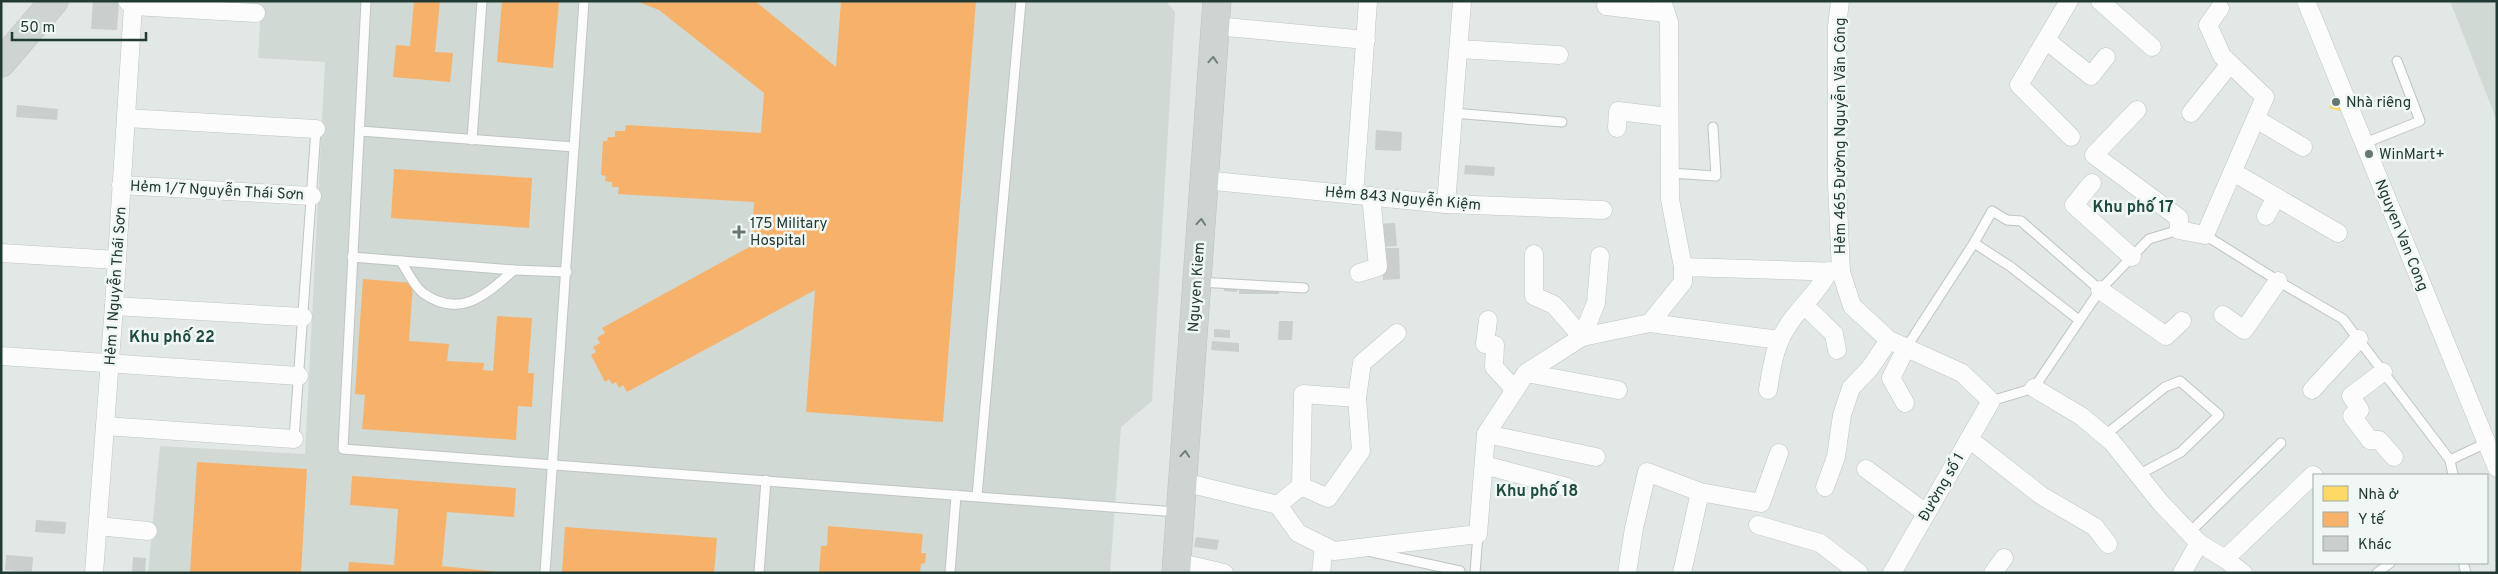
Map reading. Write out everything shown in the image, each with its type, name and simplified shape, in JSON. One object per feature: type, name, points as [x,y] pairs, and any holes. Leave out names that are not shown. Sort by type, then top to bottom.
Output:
[{"type":"main road","points":[[1,63],[46,4]]},
{"type":"main road","name":"Nguyen Kiem","points":[[1176,567],[1216,14]]},
{"type":"street","points":[[1359,273],[1378,267],[1362,195],[1368,1]]},
{"type":"street","points":[[1446,204],[1462,1]]},
{"type":"street","name":"Hẻm 465 Đường Nguyễn Văn Công","points":[[1840,1],[1837,26],[1835,272],[1852,306],[1889,340],[1962,373],[1991,401]]},
{"type":"street","points":[[2069,1],[2019,85],[2071,137]]},
{"type":"street","points":[[2100,1],[2152,48]]},
{"type":"street","name":"Nguyen Van Cong","points":[[2306,1],[2497,468]]},
{"type":"street","points":[[2137,110],[2094,155],[2179,218],[2179,230],[2205,235],[2266,97],[2222,56],[2208,25],[2219,3]]},
{"type":"street","points":[[130,4],[256,13]]},
{"type":"street","name":"Hẻm 1 Nguyễn Thái Sơn","points":[[94,573],[126,118],[130,4]]},
{"type":"street","points":[[1606,6],[1664,7],[1669,22],[1670,199],[1683,267],[1683,282],[1650,323]]},
{"type":"street","points":[[1216,14],[1366,40]]},
{"type":"street","points":[[2046,40],[2091,76],[2106,57]]},
{"type":"street","points":[[1458,48],[1559,55]]},
{"type":"street","points":[[2191,112],[2230,64]]},
{"type":"street","points":[[1617,128],[1618,111],[1669,117]]},
{"type":"street","points":[[126,118],[316,129]]},
{"type":"street","points":[[2256,119],[2303,147]]},
{"type":"street","points":[[2233,172],[2338,233]]},
{"type":"street","name":"Hẻm 843 Nguyễn Kiệm","points":[[1204,180],[1446,204],[1603,210]]},
{"type":"street","points":[[2092,183],[2074,205],[2132,257]]},
{"type":"street","name":"Hẻm 1/7 Nguyễn Thái Sơn","points":[[121,185],[312,196]]},
{"type":"street","points":[[2266,216],[2276,197]]},
{"type":"street","points":[[1,253],[117,260]]},
{"type":"street","points":[[1534,254],[1534,296],[1554,305],[1582,338]]},
{"type":"street","points":[[1582,338],[1596,302],[1600,256]]},
{"type":"street","points":[[1683,267],[1835,272]]},
{"type":"street","points":[[1768,390],[1774,352],[1787,326],[1835,272]]},
{"type":"street","points":[[2223,315],[2244,330],[2278,281]]},
{"type":"street","points":[[2100,290],[2166,336],[2182,321]]},
{"type":"street","points":[[114,306],[303,317]]},
{"type":"street","points":[[1804,306],[1834,334],[1837,350]]},
{"type":"street","points":[[1488,320],[1485,344],[1495,344],[1494,367],[1515,390]]},
{"type":"street","points":[[1183,482],[1278,505],[1298,533],[1334,551],[1478,534],[1486,434],[1526,373],[1582,338],[1650,323],[1780,340]]},
{"type":"street","points":[[1300,486],[1328,498],[1360,451],[1357,398],[1362,363],[1397,333]]},
{"type":"street","points":[[2312,390],[2359,339]]},
{"type":"street","points":[[1825,487],[1836,456],[1842,415],[1851,388],[1870,368],[1889,340]]},
{"type":"street","points":[[1905,402],[1891,378],[1906,348]]},
{"type":"street","points":[[1,356],[299,376]]},
{"type":"street","points":[[2383,372],[2351,396],[2360,410],[2352,416],[2370,440],[2378,440],[2394,457]]},
{"type":"street","points":[[1526,373],[1618,390]]},
{"type":"street","points":[[2034,388],[2081,416],[2112,442],[2138,475],[2194,538],[2243,573]]},
{"type":"street","points":[[1278,505],[1300,486],[1303,394],[1357,398]]},
{"type":"street","name":"Đường số 1","points":[[1892,573],[1991,401]]},
{"type":"street","points":[[105,426],[294,439]]},
{"type":"street","points":[[1486,434],[1596,457]]},
{"type":"street","points":[[1969,439],[2042,496],[2095,527],[2108,544]]},
{"type":"street","points":[[1627,573],[1634,528],[1647,472],[1700,492],[1761,503],[1779,453]]},
{"type":"street","points":[[1484,465],[1567,487]]},
{"type":"street","points":[[1866,468],[1926,513]]},
{"type":"street","points":[[2225,560],[2313,475]]},
{"type":"street","points":[[1682,573],[1700,492]]},
{"type":"street","points":[[1758,525],[1820,543],[1859,573]]},
{"type":"street","points":[[98,526],[148,531]]},
{"type":"street","points":[[2182,573],[2194,538]]},
{"type":"street","points":[[1321,573],[1324,546]]},
{"type":"street","points":[[1993,573],[2004,558]]},
{"type":"street","points":[[1176,567],[1224,573]]},
{"type":"lane","points":[[366,1],[343,449],[1180,512]]},
{"type":"lane","points":[[472,140],[482,1]]},
{"type":"lane","points":[[545,573],[584,1]]},
{"type":"lane","points":[[977,496],[1021,1]]},
{"type":"lane","points":[[2365,143],[2420,121],[2397,61]]},
{"type":"lane","points":[[1453,113],[1562,122]]},
{"type":"lane","points":[[1670,173],[1716,176],[1712,127]]},
{"type":"lane","points":[[294,439],[316,129]]},
{"type":"lane","points":[[360,131],[574,146]]},
{"type":"lane","points":[[1906,348],[1974,243],[1992,211],[2006,220],[2021,221],[2100,290]]},
{"type":"lane","points":[[1991,401],[2034,388],[2100,290],[2150,239],[2179,230]]},
{"type":"lane","points":[[2205,235],[2278,281],[2344,319],[2450,460],[2455,474]]},
{"type":"lane","points":[[1974,243],[2011,267],[2079,320]]},
{"type":"lane","points":[[352,257],[514,270],[566,272]]},
{"type":"lane","points":[[401,261],[422,292],[443,303],[470,304],[492,289],[514,270]]},
{"type":"lane","points":[[1197,282],[1304,288]]},
{"type":"lane","points":[[2104,436],[2165,387],[2180,381],[2219,415],[2181,452],[2138,475]]},
{"type":"lane","points":[[2194,538],[2281,443]]},
{"type":"lane","points":[[2450,460],[2486,443]]},
{"type":"lane","points":[[759,573],[766,480]]},
{"type":"lane","points":[[950,573],[956,495]]},
{"type":"lane","points":[[1474,573],[1478,534]]},
{"type":"lane","points":[[1358,549],[1460,571]]},
{"type":"lane","points":[[2377,573],[2389,564]]},
{"type":"shaded area","name":"175 Military Hospital","points":[[172,1],[1166,1],[1175,12],[1152,401],[1121,427],[1110,573],[148,573],[160,446],[305,454],[325,62],[258,58],[261,7]]},
{"type":"shaded area","points":[[2450,1],[2497,1],[2497,121]]},
{"type":"building: Nhà ở","name":"Nhà riêng","points":[[2336,96],[2343,112],[2329,108]]},
{"type":"building: Y tế","points":[[414,1],[440,1],[435,52],[453,53],[450,82],[393,77],[396,45],[410,46]]},
{"type":"building: Y tế","points":[[502,1],[559,1],[553,68],[497,62]]},
{"type":"building: Y tế","points":[[636,1],[755,1],[836,67],[841,1],[976,1],[943,422],[806,412],[815,290],[627,392],[623,385],[619,388],[616,382],[612,384],[609,379],[605,382],[591,355],[596,352],[593,347],[600,343],[597,338],[605,333],[602,328],[751,246],[754,202],[618,194],[619,187],[612,187],[612,182],[605,181],[606,176],[601,175],[603,141],[607,141],[608,137],[615,137],[615,131],[625,131],[626,125],[761,133],[764,93],[659,10]]},
{"type":"building: Y tế","points":[[394,169],[532,178],[529,228],[391,218]]},
{"type":"building: Y tế","points":[[363,279],[413,283],[409,341],[449,344],[447,361],[484,363],[483,370],[493,371],[497,316],[532,318],[528,373],[534,373],[532,407],[518,406],[516,440],[362,429],[365,395],[355,394]]},
{"type":"building: Y tế","points":[[197,462],[307,469],[301,573],[190,573]]},
{"type":"building: Y tế","points":[[352,476],[516,488],[514,517],[447,512],[442,566],[508,573],[348,573],[349,562],[394,565],[398,509],[350,505]]},
{"type":"building: Y tế","points":[[828,526],[923,534],[921,553],[926,553],[925,563],[921,564],[920,573],[819,573],[821,546],[827,546]]},
{"type":"building: Y tế","points":[[565,527],[717,538],[714,573],[562,573]]},
{"type":"building: Khác","points":[[93,1],[119,2],[117,30],[91,29]]},
{"type":"building: Khác","points":[[17,105],[58,109],[57,120],[16,117]]},
{"type":"building: Khác","points":[[1376,130],[1402,132],[1401,151],[1375,150]]},
{"type":"building: Khác","points":[[1465,165],[1495,167],[1494,176],[1464,174]]},
{"type":"building: Khác","points":[[1395,223],[1397,246],[1379,247],[1377,224]]},
{"type":"building: Khác","points":[[1382,248],[1399,248],[1400,279],[1383,280]]},
{"type":"building: Khác","points":[[1224,280],[1238,281],[1237,292],[1224,291]]},
{"type":"building: Khác","points":[[1240,283],[1279,283],[1279,294],[1239,294]]},
{"type":"building: Khác","points":[[1279,321],[1293,321],[1292,340],[1278,340]]},
{"type":"building: Khác","points":[[1214,329],[1230,330],[1230,338],[1214,337]]},
{"type":"building: Khác","points":[[1212,341],[1239,343],[1239,352],[1211,350]]},
{"type":"building: Khác","points":[[36,520],[66,522],[65,534],[35,532]]},
{"type":"building: Khác","points":[[1196,537],[1219,540],[1217,550],[1194,547]]},
{"type":"building: Khác","points":[[6,555],[33,557],[32,572],[5,570]]},
{"type":"building: Khác","points":[[133,557],[146,558],[145,573],[132,573]]},
{"type":"place","name":"Nhà riêng","points":[[2336,102]]},
{"type":"place","name":"WinMart+","points":[[2369,154]]},
{"type":"place","name":"175 Military Hospital","points":[[739,232]]},
{"type":"district","name":"Khu phố 17","points":[[2133,206]]},
{"type":"district","name":"Khu phố 22","points":[[172,336]]},
{"type":"district","name":"Khu phố 18","points":[[1537,490]]}]
